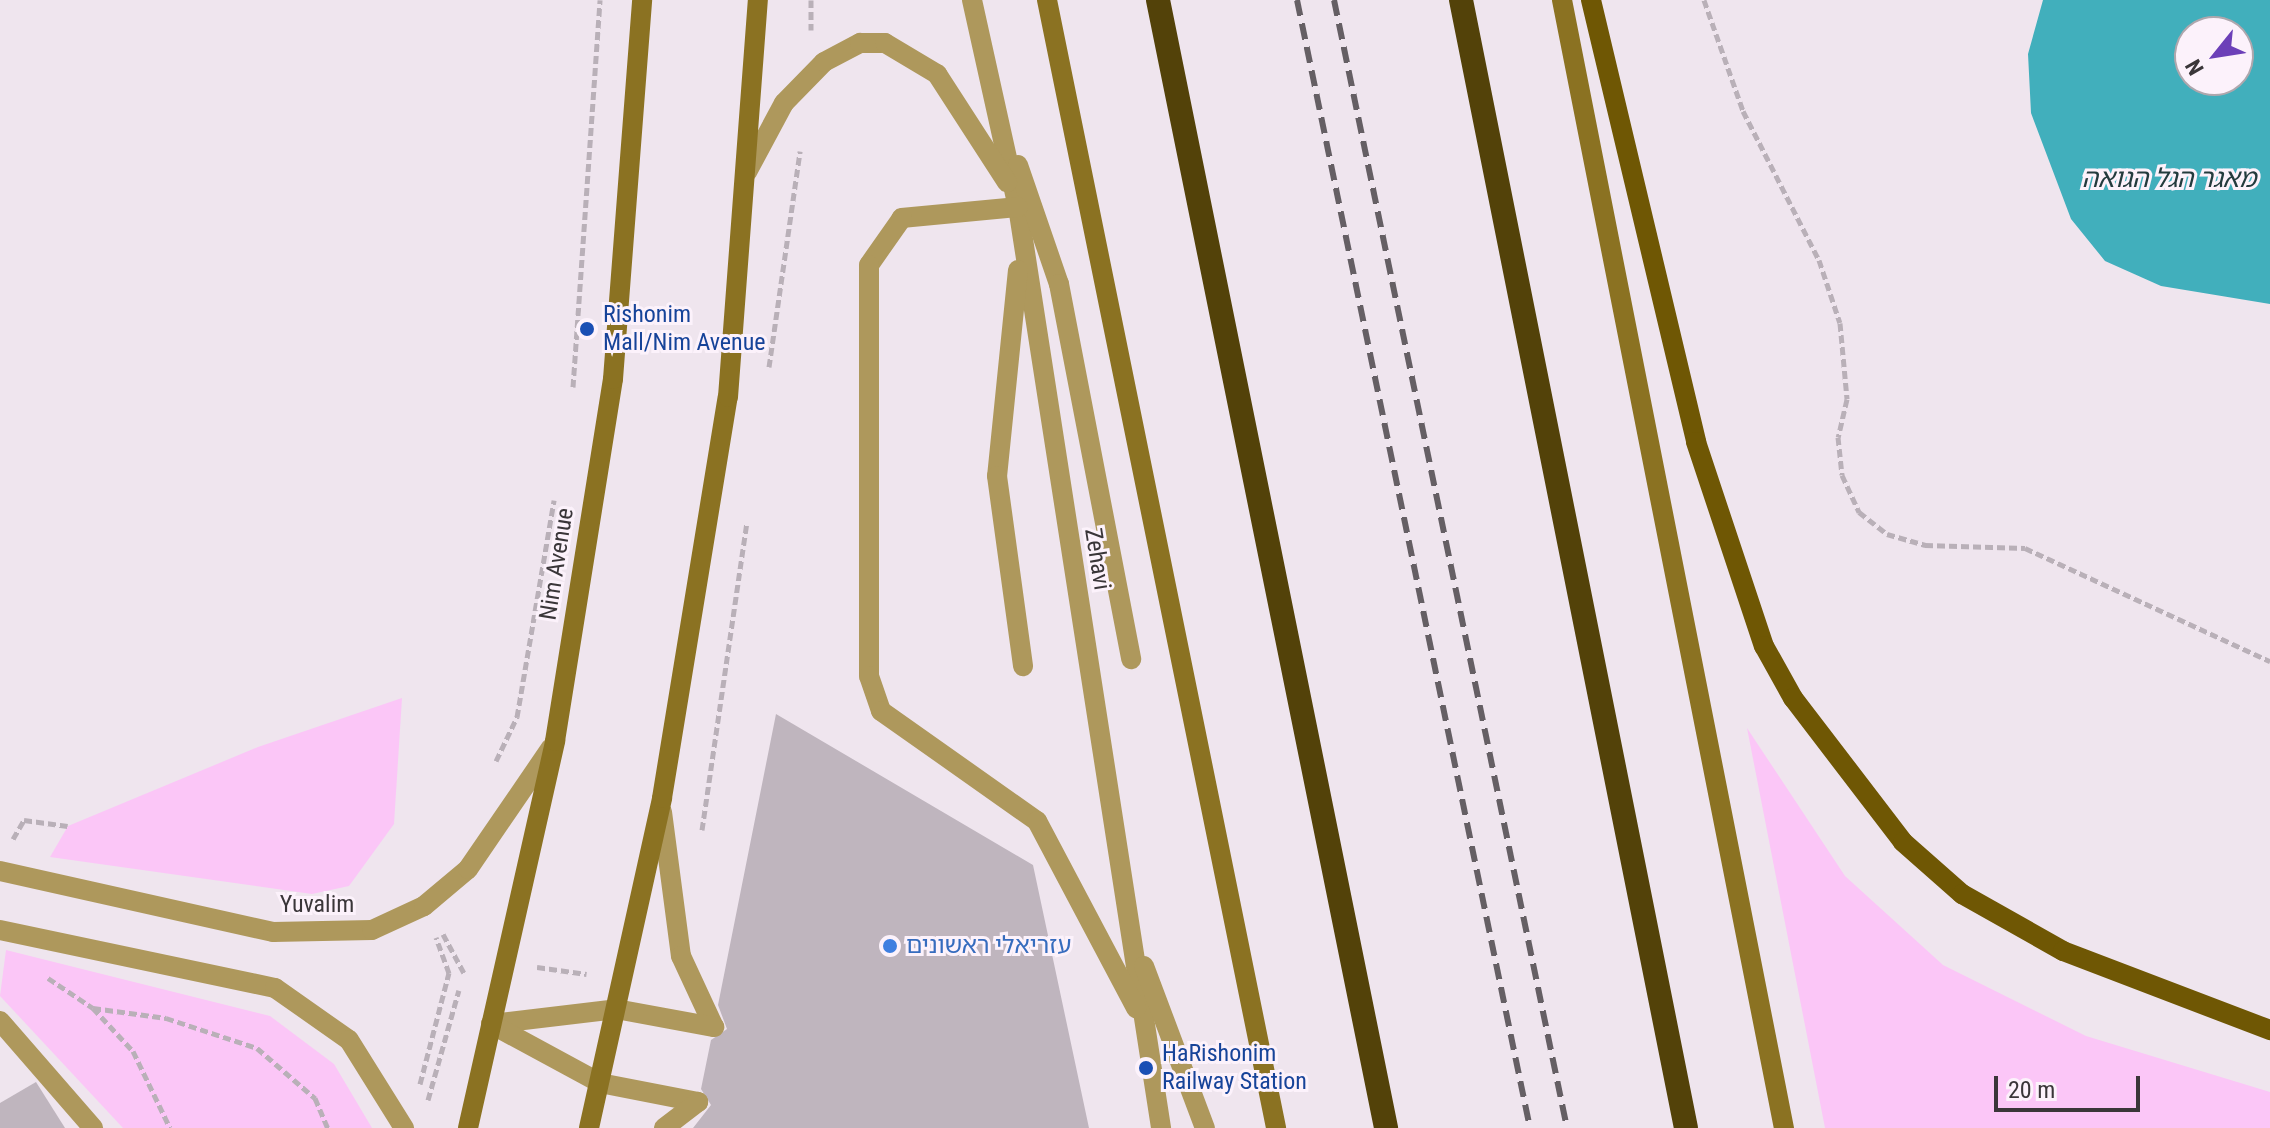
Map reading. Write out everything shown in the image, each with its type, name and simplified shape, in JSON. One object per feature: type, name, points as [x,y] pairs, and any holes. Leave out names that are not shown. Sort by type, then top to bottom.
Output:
[{"type":"highway","points":[[1158,0],[1386,1128]]},
{"type":"highway","points":[[1461,0],[1686,1128]]},
{"type":"main road","name":"Nim Avenue","points":[[468,1128],[555,741],[613,379],[642,0]]},
{"type":"main road","points":[[589,1128],[662,798],[728,397],[758,0]]},
{"type":"main road","points":[[1047,0],[1276,1128]]},
{"type":"main road","points":[[1562,0],[1784,1128]]},
{"type":"main road","points":[[1591,0],[1696,442],[1764,646],[1793,698],[1884,820],[1962,894],[2063,951],[2270,1030]]},
{"type":"street","name":"Zehavi","points":[[972,0],[1017,202],[1161,1128]]},
{"type":"street","points":[[747,172],[784,103],[824,62],[860,43],[885,43],[937,74],[1017,202],[902,218],[869,265],[869,676],[881,711],[1037,821],[1144,1023]]},
{"type":"street","points":[[1003,133],[1059,284],[1131,659]]},
{"type":"street","points":[[1021,242],[997,476],[1023,666]]},
{"type":"street","name":"Yuvalim","points":[[0,871],[309,936],[372,930],[424,906],[488,846],[555,741]]},
{"type":"street","points":[[491,1024],[616,1009],[714,1027],[681,956],[662,798]]},
{"type":"street","points":[[1128,925],[1205,1128]]},
{"type":"street","points":[[0,930],[275,988],[349,1040],[404,1128]]},
{"type":"street","points":[[491,1024],[600,1083],[698,1102],[664,1128]]},
{"type":"street","points":[[2,1025],[93,1128]]},
{"type":"path","points":[[572,392],[600,0]]},
{"type":"path","points":[[1704,0],[1743,111],[1819,260],[1840,323],[1847,399],[1838,437],[1842,475],[1859,512],[1887,534],[1925,545],[2025,548],[2270,661]]},
{"type":"path","points":[[491,771],[517,717],[557,485]]},
{"type":"path","points":[[8,847],[24,820],[68,826]]},
{"type":"path","points":[[417,1097],[449,973],[424,906]]},
{"type":"path","points":[[424,906],[465,969],[424,1114]]},
{"type":"path","points":[[40,973],[93,1008],[133,1051],[170,1128]]},
{"type":"path","points":[[93,1008],[166,1018],[257,1048],[315,1098],[328,1128]]},
{"type":"shaded area","points":[[402,698],[394,824],[349,886],[312,894],[50,857],[68,826],[258,747]]},
{"type":"shaded area","points":[[1747,728],[1845,876],[1943,965],[2086,1036],[2270,1092],[2270,1128],[1825,1128]]},
{"type":"shaded area","points":[[6,950],[270,1016],[334,1064],[372,1128],[123,1128],[0,996]]},
{"type":"water","name":"מאגר הגל הגואה","points":[[2043,0],[2270,0],[2270,304],[2161,286],[2105,261],[2071,219],[2031,113],[2028,54]]},
{"type":"building","name":"עזריאלי ראשונים","points":[[776,714],[1033,865],[1089,1128],[693,1128],[711,1105],[701,1089],[711,1040],[727,1029],[718,1005]]},
{"type":"building","points":[[36,1082],[65,1128],[0,1128],[0,1103]]},
{"type":"railway","points":[[1297,0],[1530,1128]]},
{"type":"railway","points":[[1334,0],[1567,1128]]},
{"type":"place","name":"Rishonim Mall/Nim Avenue","points":[[587,329]]},
{"type":"place","name":"עזריאלי ראשונים","points":[[890,946]]},
{"type":"place","name":"HaRishonim Railway Station","points":[[1146,1068]]}]
